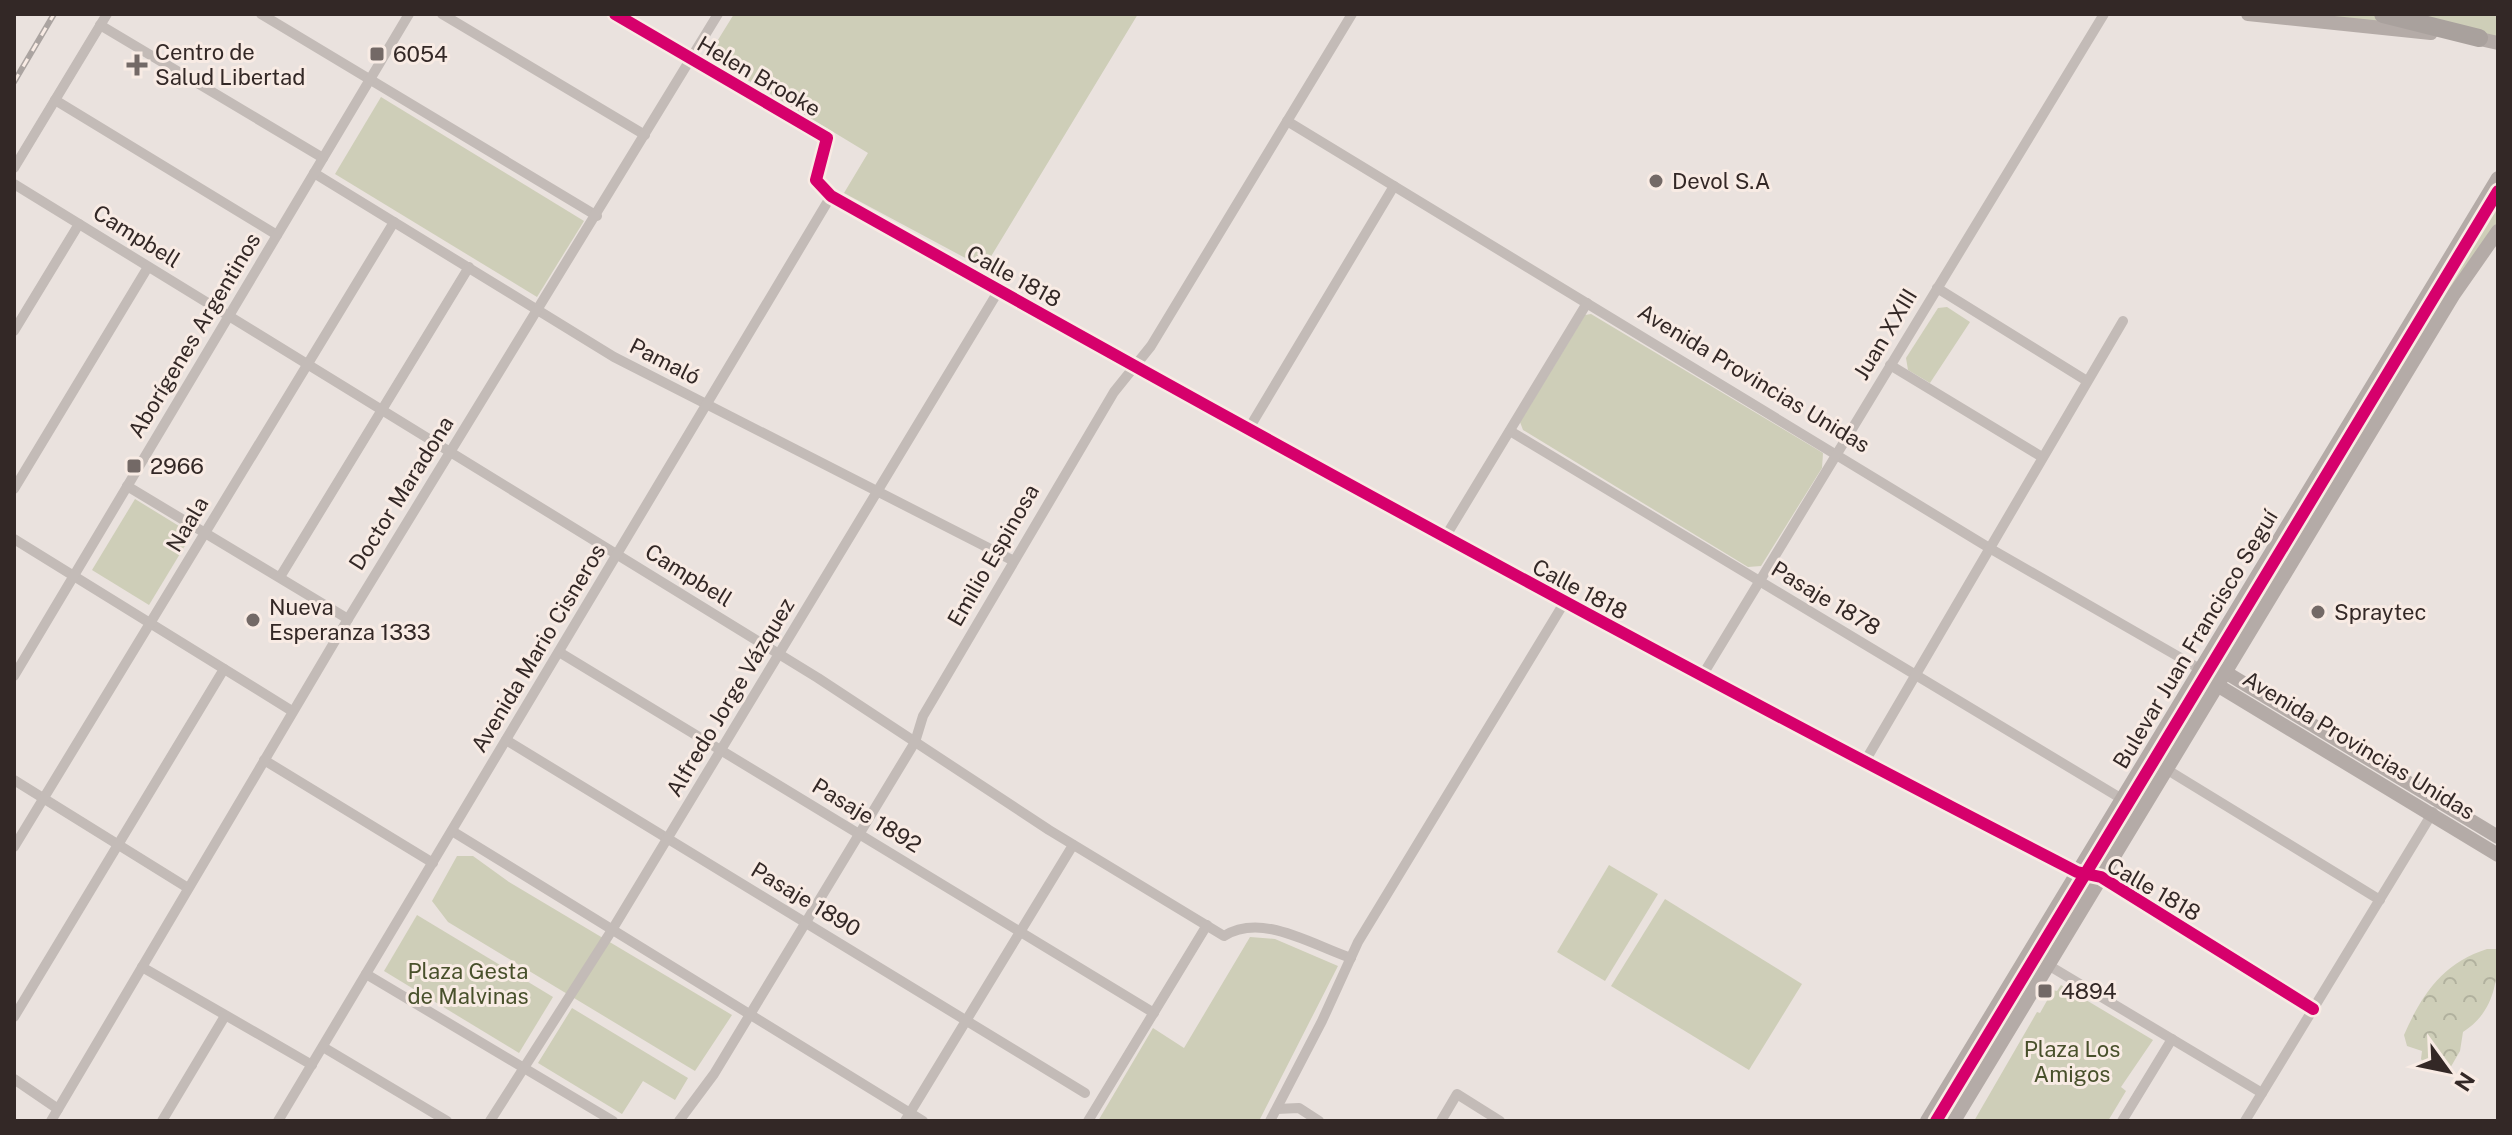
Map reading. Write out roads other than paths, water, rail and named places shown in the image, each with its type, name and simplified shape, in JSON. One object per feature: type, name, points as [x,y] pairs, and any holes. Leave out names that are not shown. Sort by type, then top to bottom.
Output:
[{"type":"highway","points":[[2383,14],[2479,38]]},
{"type":"main road","points":[[2248,14],[2479,38],[2498,43]]},
{"type":"main road","name":"Bulevar Juan Francisco Seguí","points":[[1932,1119],[2077,872],[2498,178]]},
{"type":"main road","name":"Bulevar Juan Francisco Seguí","points":[[1954,1121],[2454,294],[2498,231]]},
{"type":"main road","name":"Avenida Provincias Unidas","points":[[2200,669],[2225,672],[2498,837]]},
{"type":"main road","name":"Avenida Provincias Unidas","points":[[2200,669],[2217,685],[2498,855]]},
{"type":"street","points":[[14,168],[107,14]]},
{"type":"street","points":[[261,14],[597,216]]},
{"type":"street","name":"Aborígenes Argentinos","points":[[14,676],[409,14]]},
{"type":"street","points":[[442,14],[645,135]]},
{"type":"street","name":"Helen Brooke","points":[[615,14],[827,138],[816,180],[831,196]]},
{"type":"street","name":"Doctor Maradona","points":[[51,1121],[292,711],[718,14]]},
{"type":"street","name":"Emilio Espinosa","points":[[679,1121],[714,1074],[915,742],[923,716],[1012,560],[1114,392],[1151,346],[1352,14]]},
{"type":"street","name":"Juan XXIII","points":[[1702,676],[2104,14]]},
{"type":"street","points":[[100,25],[323,158]]},
{"type":"street","points":[[55,100],[277,235]]},
{"type":"street","name":"Avenida Provincias Unidas","points":[[1287,121],[1991,549],[2200,669]]},
{"type":"street","name":"Pamaló","points":[[314,173],[614,357],[1012,560]]},
{"type":"street","name":"Campbell","points":[[14,184],[779,654],[1073,845],[1224,936],[1238,928],[1268,928],[1351,958]]},
{"type":"street","points":[[1248,430],[1394,186]]},
{"type":"street","name":"Calle 1818","points":[[831,196],[1444,539],[1864,763],[2077,872],[2101,877],[2313,1009]]},
{"type":"street","name":"Avenida Mario Cisneros","points":[[278,1121],[831,196]]},
{"type":"street","name":"Naala","points":[[14,847],[394,222]]},
{"type":"street","points":[[14,331],[79,224]]},
{"type":"street","points":[[14,489],[148,267]]},
{"type":"street","points":[[280,577],[469,267]]},
{"type":"street","points":[[1937,288],[2087,381]]},
{"type":"street","name":"Alfredo Jorge Vázquez","points":[[490,1121],[612,930],[999,290]]},
{"type":"street","points":[[1444,539],[1587,303]]},
{"type":"street","points":[[1864,763],[2123,321]]},
{"type":"street","points":[[1890,365],[2042,457]]},
{"type":"street","name":"Pasaje 1878","points":[[1510,431],[2122,799]]},
{"type":"street","points":[[127,486],[348,619]]},
{"type":"street","points":[[14,539],[292,711]]},
{"type":"street","points":[[1270,1121],[1351,958],[1564,603]]},
{"type":"street","name":"Pasaje 1892","points":[[559,652],[1154,1013]]},
{"type":"street","points":[[14,1017],[224,669]]},
{"type":"street","name":"Pasaje 1890","points":[[506,740],[1085,1093]]},
{"type":"street","points":[[264,760],[433,863]]},
{"type":"street","points":[[2166,769],[2380,900]]},
{"type":"street","points":[[14,780],[188,888]]},
{"type":"street","points":[[2245,1121],[2440,801]]},
{"type":"street","points":[[452,831],[750,1015],[908,1117],[923,1121]]},
{"type":"street","points":[[908,1117],[1073,845]]},
{"type":"street","points":[[1088,1121],[1207,925]]},
{"type":"street","points":[[2048,965],[2262,1093]]},
{"type":"street","points":[[142,967],[312,1065]]},
{"type":"street","points":[[366,974],[613,1121]]},
{"type":"street","points":[[162,1121],[225,1016]]},
{"type":"street","points":[[2122,1121],[2172,1039]]},
{"type":"street","points":[[323,1047],[447,1121]]},
{"type":"street","points":[[14,1079],[58,1109]]},
{"type":"street","points":[[1441,1121],[1457,1094],[1500,1121]]},
{"type":"street","points":[[1277,1109],[1299,1108],[1319,1121]]},
{"type":"railway","points":[[14,82],[54,14]]},
{"type":"place","name":"6054","points":[[377,54]]},
{"type":"place","name":"Centro de Salud Libertad","points":[[137,65]]},
{"type":"place","name":"Devol S.A","points":[[1656,181]]},
{"type":"place","name":"2966","points":[[134,466]]},
{"type":"place","name":"Spraytec","points":[[2318,612]]},
{"type":"place","name":"Nueva Esperanza 1333","points":[[253,620]]},
{"type":"place","name":"4894","points":[[2045,991]]},
{"type":"park label","name":"Plaza Gesta de Malvinas","points":[[468,984]]},
{"type":"park label","name":"Plaza Los Amigos","points":[[2072,1062]]}]
